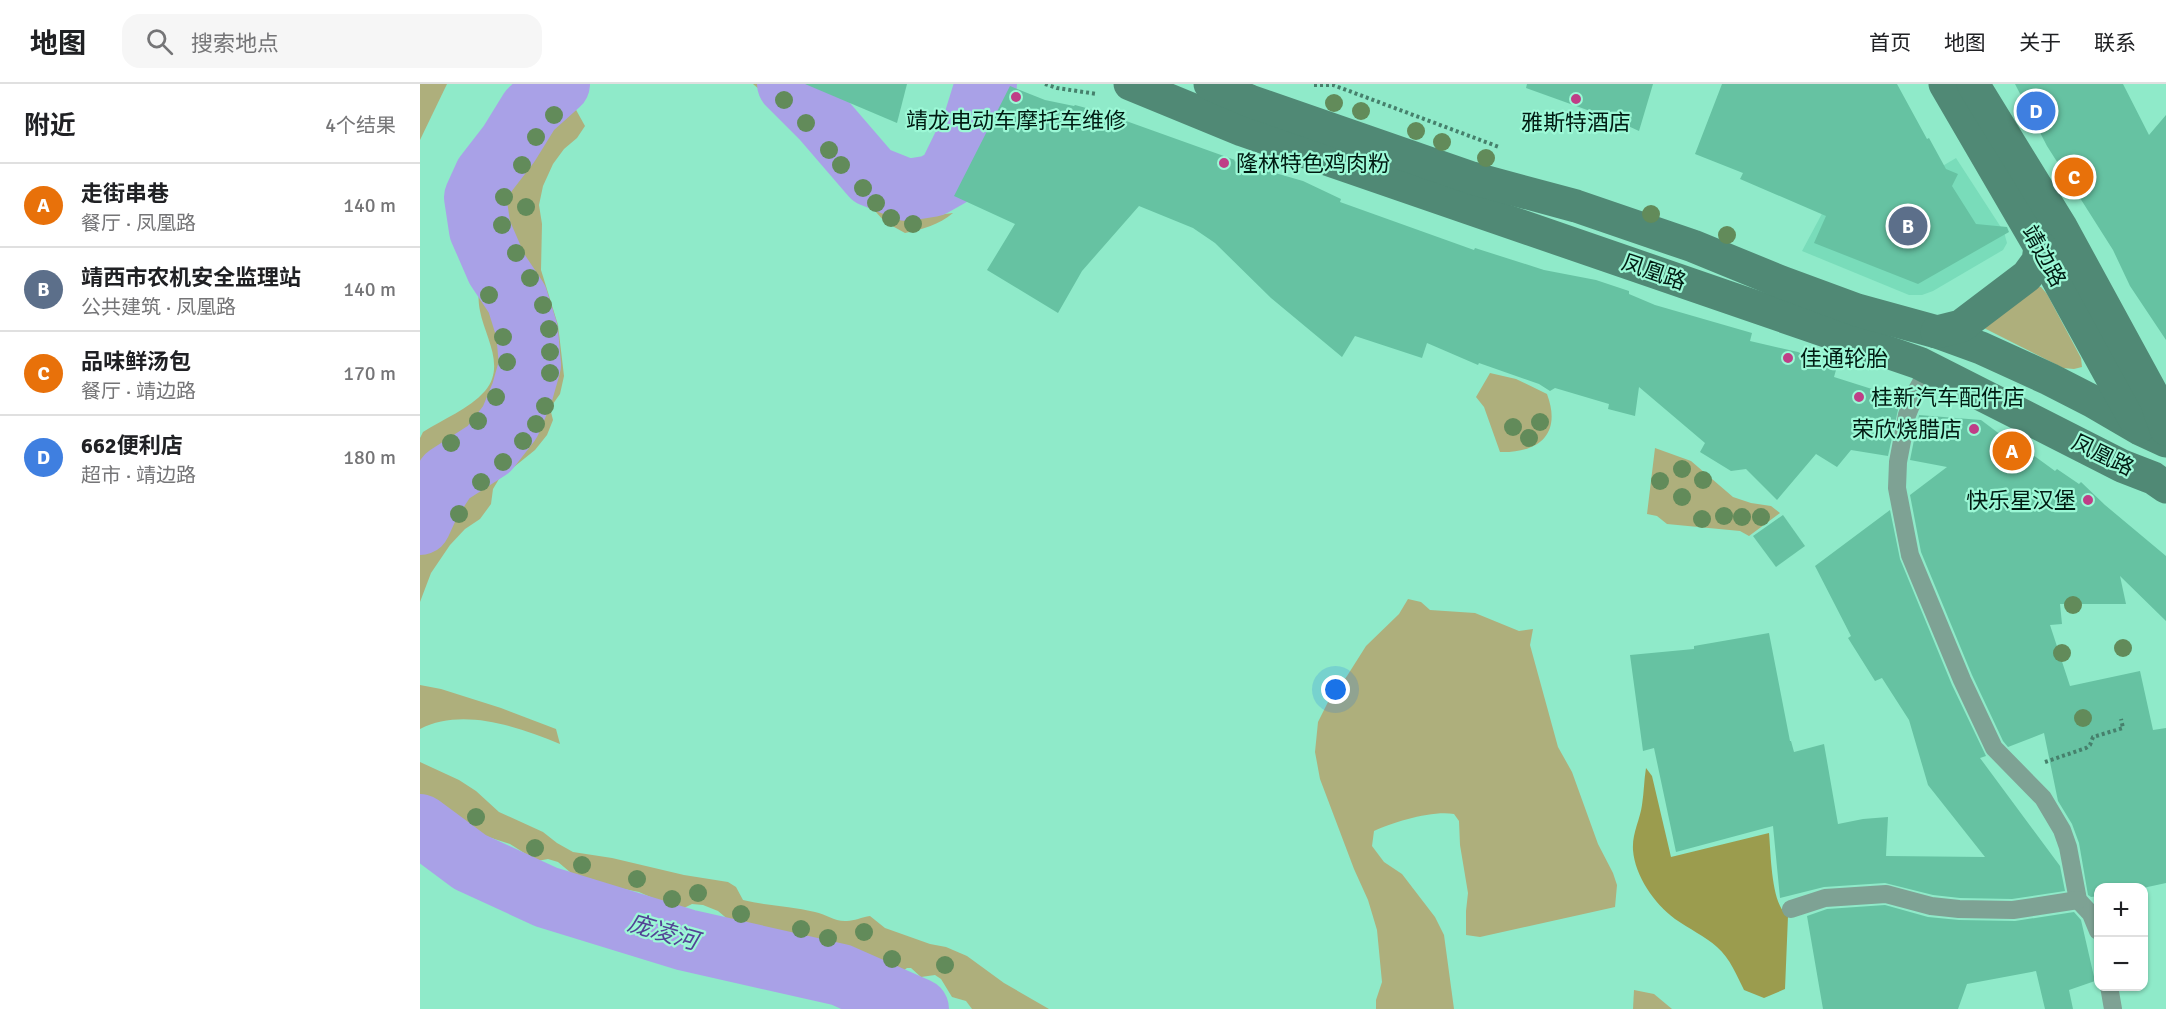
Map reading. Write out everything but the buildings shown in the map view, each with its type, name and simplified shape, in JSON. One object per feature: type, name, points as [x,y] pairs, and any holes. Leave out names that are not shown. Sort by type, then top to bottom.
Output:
[{"type":"main road","name":"凤凰路","points":[[1130,84],[1242,130],[1929,368],[2122,466],[2153,478],[2166,487]]},
{"type":"main road","name":"凤凰路","points":[[1210,84],[1250,101],[1472,178],[1576,206],[1693,246],[1857,310],[1937,332],[1981,348],[2157,433]]},
{"type":"main road","name":"靖边路","points":[[1945,84],[2040,247],[2157,433]]},
{"type":"main road","name":"靖边路","points":[[1974,84],[2061,228],[2156,401],[2157,433]]},
{"type":"main road","points":[[1937,332],[1961,326],[2027,276],[2038,261],[2040,247]]},
{"type":"lane","points":[[1929,368],[1907,415],[1898,462],[1897,488],[1910,555],[1962,680],[1994,748],[2043,798],[2062,830],[2068,847],[2078,900],[2091,914],[2094,921]]},
{"type":"lane","points":[[1791,909],[1824,898],[1886,894],[1931,906],[1968,909],[2013,910],[2078,900]]},
{"type":"lane","points":[[2110,991],[2114,1009]]},
{"type":"path","points":[[1306,86],[1333,85],[1503,149]]},
{"type":"path","points":[[2020,777],[2043,763],[2086,748],[2093,737],[2098,734],[2123,728],[2121,719]]},
{"type":"shaded area","points":[[420,84],[447,84],[420,140]]},
{"type":"shaded area","points":[[753,84],[777,84],[782,88],[867,186],[890,210],[902,218],[912,220],[930,213],[938,215],[953,213],[930,226],[905,233],[885,222],[781,108]]},
{"type":"shaded area","points":[[565,93],[564,103],[575,108],[585,126],[553,164],[543,186],[539,205],[542,224],[541,270],[558,325],[564,376],[560,394],[550,408],[553,420],[547,435],[535,450],[499,479],[493,489],[491,504],[480,519],[465,529],[450,545],[431,573],[420,602],[420,552],[433,525],[461,486],[487,465],[525,426],[533,408],[542,366],[542,345],[538,323],[531,296],[508,262],[487,208],[493,187],[528,132],[545,107]]},
{"type":"shaded area","points":[[1956,158],[2004,232],[2007,243],[2003,250],[1933,291],[1922,295],[1909,295],[1802,251],[1825,208],[1872,208]]},
{"type":"shaded area","points":[[483,270],[495,285],[512,315],[519,345],[518,361],[513,378],[496,411],[479,434],[440,468],[420,504],[420,438],[423,432],[479,397],[491,381],[494,372],[492,351],[479,306],[480,280]]},
{"type":"shaded area","points":[[2031,285],[2041,287],[2047,294],[2081,358],[2082,367],[2063,368],[1982,327]]},
{"type":"shaded area","points":[[1490,373],[1516,379],[1547,394],[1551,408],[1549,430],[1536,445],[1526,449],[1500,452],[1484,407],[1476,397]]},
{"type":"shaded area","points":[[1655,448],[1691,461],[1733,497],[1771,506],[1780,513],[1749,536],[1740,531],[1667,524],[1657,516],[1647,514]]},
{"type":"shaded area","points":[[1408,599],[1421,602],[1430,610],[1475,613],[1519,631],[1533,629],[1530,645],[1558,747],[1572,772],[1598,844],[1617,885],[1615,907],[1480,937],[1466,935],[1468,893],[1460,845],[1459,821],[1454,814],[1445,813],[1413,818],[1374,831],[1372,846],[1384,862],[1402,874],[1435,917],[1444,935],[1454,1009],[1376,1009],[1376,1000],[1382,982],[1377,930],[1368,900],[1320,779],[1315,752],[1318,722],[1328,702],[1366,646],[1399,614]]},
{"type":"shaded area","points":[[420,685],[441,689],[501,708],[556,729],[560,744],[509,726],[472,720],[454,720],[420,729]]},
{"type":"shaded area","points":[[420,762],[459,780],[476,791],[499,812],[543,832],[573,852],[728,882],[736,887],[743,900],[752,902],[806,910],[843,921],[870,916],[885,928],[967,956],[1004,983],[1049,1009],[972,1009],[966,1001],[952,997],[941,979],[935,975],[921,977],[911,968],[890,974],[881,970],[876,962],[866,954],[853,948],[840,948],[832,952],[795,940],[749,933],[736,926],[718,911],[703,905],[692,904],[680,910],[671,911],[662,907],[655,899],[639,892],[576,877],[558,862],[548,859],[537,861],[510,844],[470,831],[456,823],[446,811],[431,802],[420,803]]},
{"type":"shaded area","points":[[1646,768],[1652,776],[1671,857],[1769,833],[1775,890],[1782,910],[1788,916],[1785,989],[1764,998],[1744,990],[1722,951],[1667,913],[1647,888],[1637,870],[1633,850],[1642,805]]},
{"type":"shaded area","points":[[1634,990],[1654,994],[1672,1009],[1633,1009]]},
{"type":"waterway","points":[[420,524],[430,502],[447,476],[489,449],[510,422],[522,393],[530,365],[527,331],[517,299],[497,269],[480,230],[475,197],[485,175],[509,144],[530,110],[559,84]]},
{"type":"waterway","points":[[788,84],[822,118],[872,176],[907,190],[932,186],[948,177],[973,126],[986,84]]},
{"type":"waterway","name":"庞凌河","points":[[420,825],[470,862],[546,897],[686,940],[841,975],[918,1009]]},
{"type":"place","name":"靖龙电动车摩托车维修","points":[[1016,97]]},
{"type":"place","name":"雅斯特酒店","points":[[1576,99]]},
{"type":"place","name":"662便利店","points":[[2036,111]]},
{"type":"place","name":"隆林特色鸡肉粉","points":[[1224,163]]},
{"type":"place","name":"品味鲜汤包","points":[[2074,177]]},
{"type":"place","name":"靖西市农机安全监理站","points":[[1908,226]]},
{"type":"place","name":"佳通轮胎","points":[[1788,358]]},
{"type":"place","name":"桂新汽车配件店","points":[[1859,397]]},
{"type":"place","name":"荣欣烧腊店","points":[[1974,429]]},
{"type":"place","name":"走街串巷","points":[[2012,451]]},
{"type":"place","name":"快乐星汉堡","points":[[2088,500]]}]
